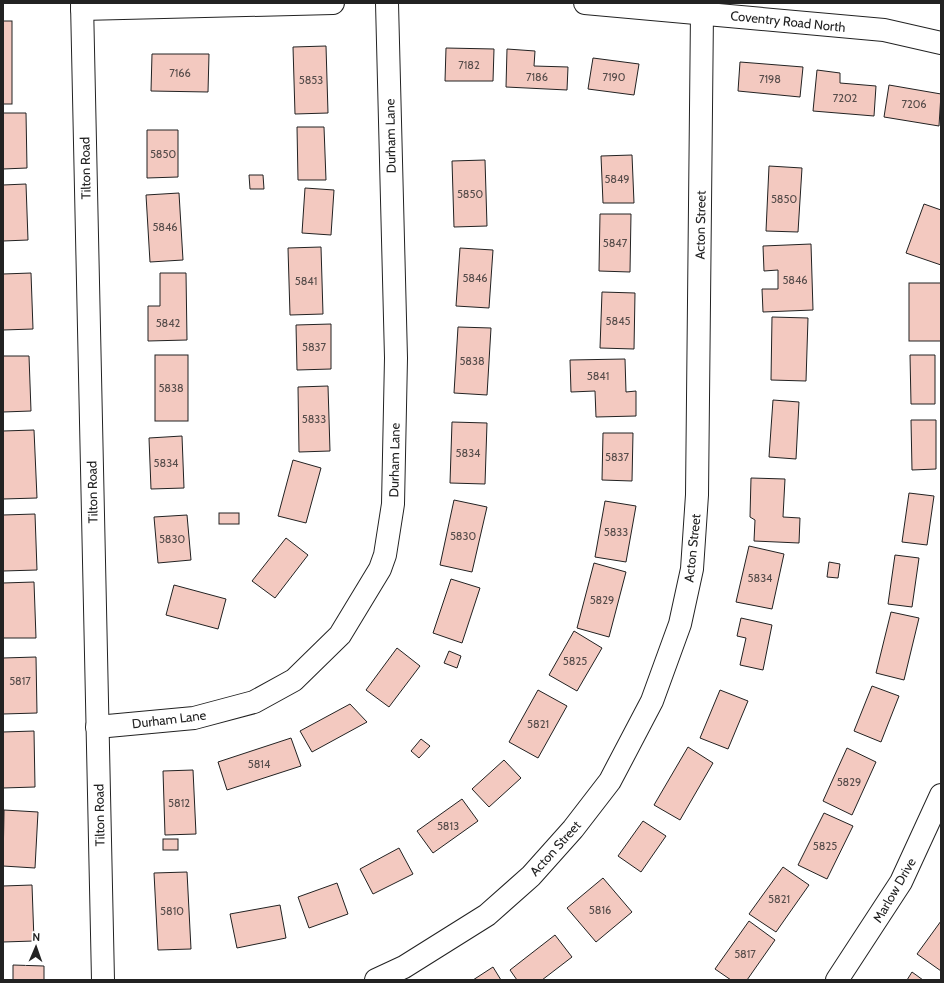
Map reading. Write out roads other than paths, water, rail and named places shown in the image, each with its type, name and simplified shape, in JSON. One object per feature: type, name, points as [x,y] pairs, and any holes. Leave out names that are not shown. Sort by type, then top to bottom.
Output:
[{"type":"street","points":[[82,6],[333,3]]},
{"type":"street","name":"Durham Lane","points":[[97,727],[194,718],[254,702],[294,680],[340,635],[380,569],[386,555],[393,504],[396,358],[387,3]]},
{"type":"street","name":"Coventry Road North","points":[[585,3],[702,12],[884,30],[941,43]]},
{"type":"street","name":"Tilton Road","points":[[82,6],[103,980]]},
{"type":"street","name":"Acton Street","points":[[376,980],[404,967],[487,915],[531,876],[573,829],[610,781],[652,701],[680,624],[692,569],[697,495],[702,12]]},
{"type":"street","name":"Marlow Drive","points":[[837,980],[901,882],[941,795]]}]
